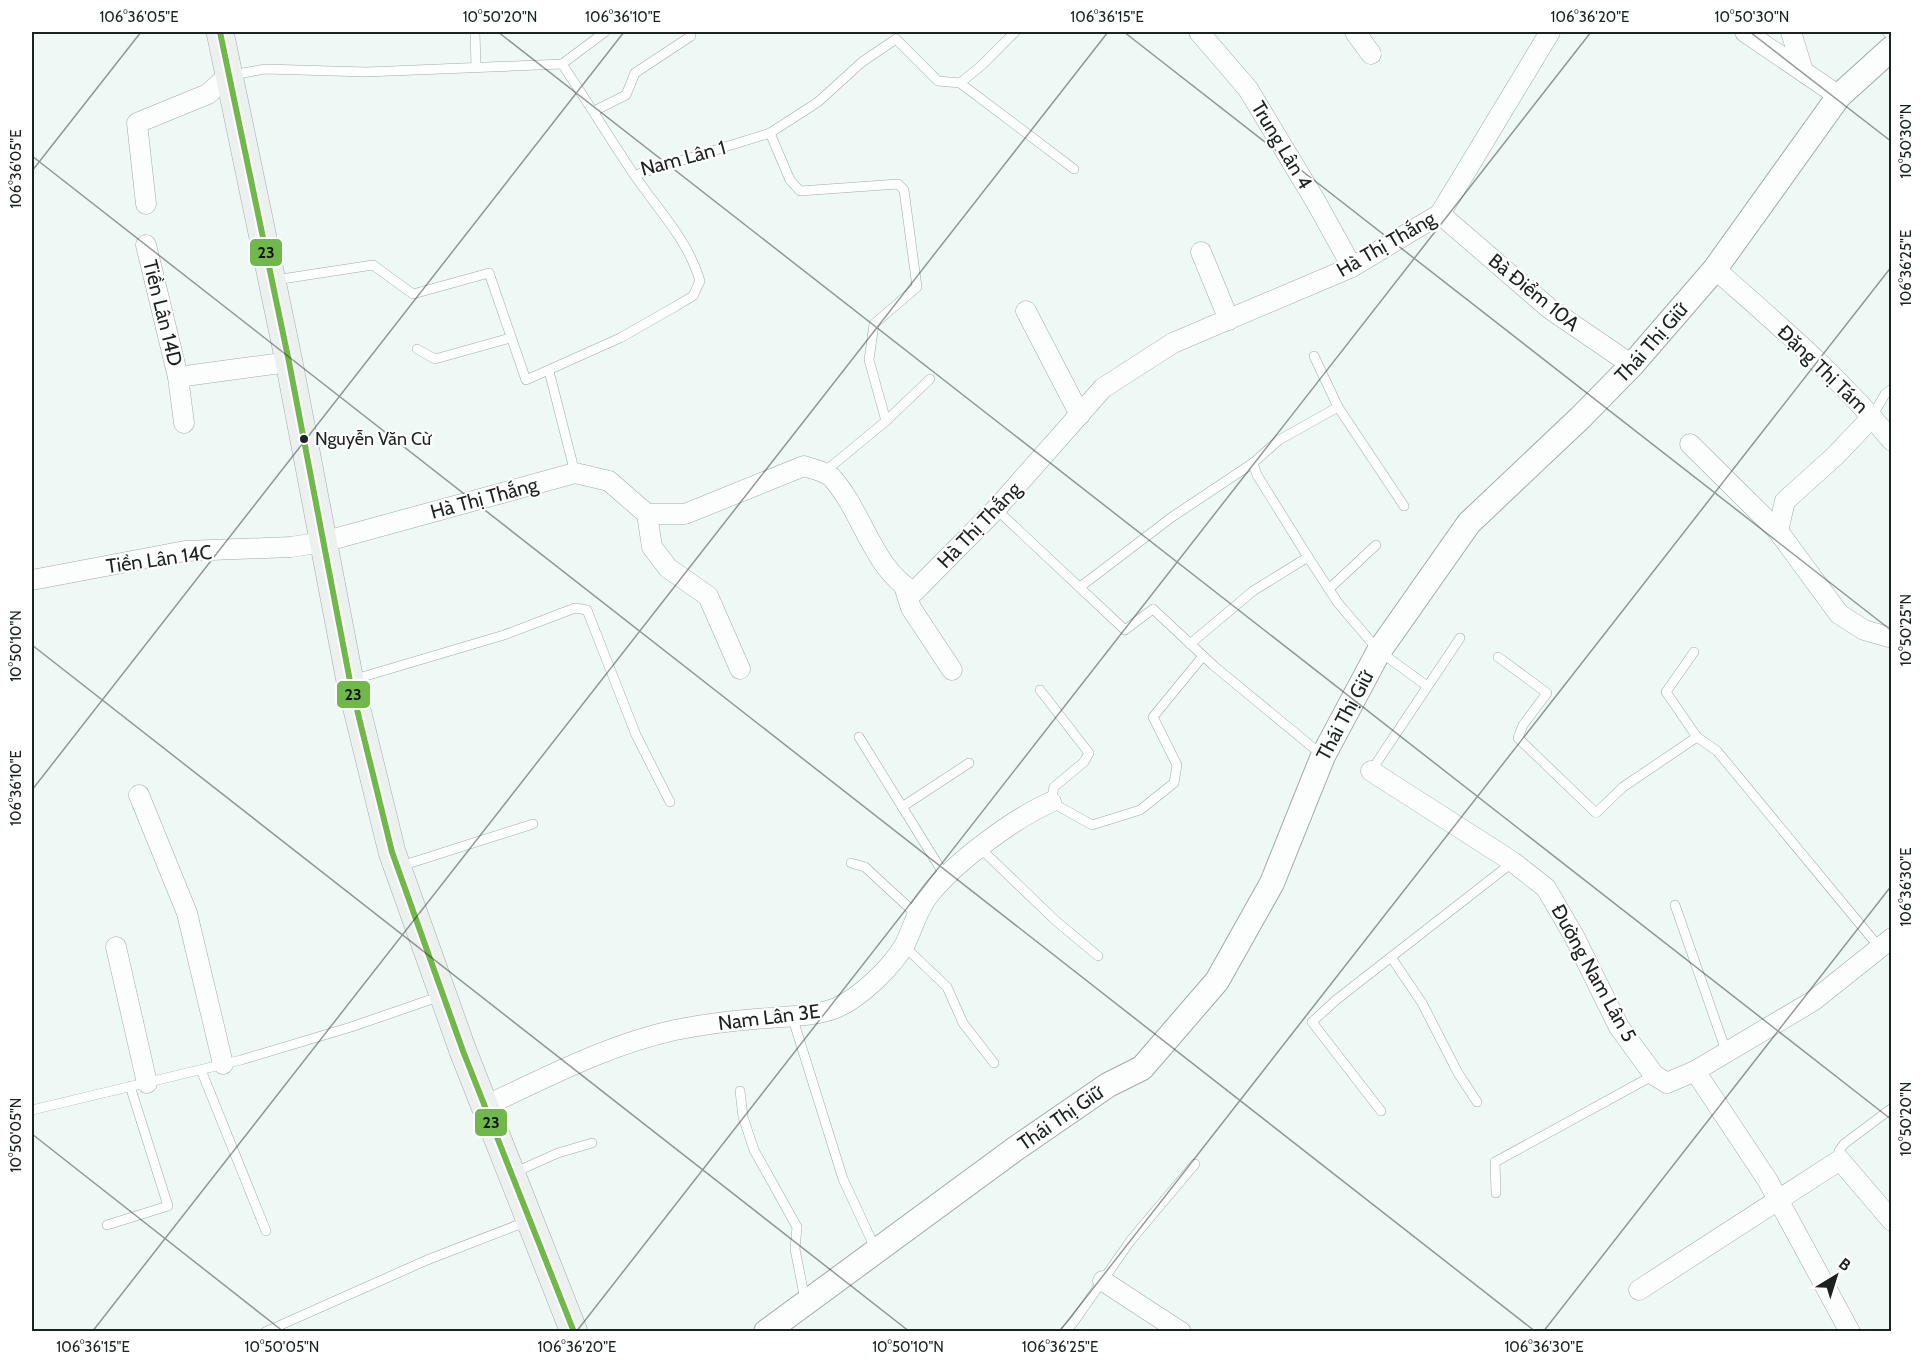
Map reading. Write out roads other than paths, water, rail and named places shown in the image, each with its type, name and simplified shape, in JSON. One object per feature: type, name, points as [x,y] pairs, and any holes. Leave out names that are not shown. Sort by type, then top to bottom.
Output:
[{"type":"main road","points":[[220,32],[290,362],[350,681],[397,867],[443,995],[574,1332]]},
{"type":"street","name":"Trung Lân 4","points":[[1199,32],[1248,89],[1352,267]]},
{"type":"street","points":[[1355,32],[1371,54]]},
{"type":"street","name":"Hà Thị Thắng","points":[[904,586],[914,592],[996,509],[1103,388],[1173,343],[1352,267],[1440,214],[1550,32]]},
{"type":"street","points":[[1744,32],[1839,96]]},
{"type":"street","points":[[1791,32],[1803,71]]},
{"type":"street","name":"Thái Thị Giữ","points":[[766,1332],[1059,1118],[1108,1085],[1142,1068],[1216,981],[1272,883],[1323,756],[1379,651],[1469,523],[1580,418],[1632,365],[1715,269],[1839,96],[1892,48]]},
{"type":"street","points":[[146,204],[137,123],[208,94],[229,75]]},
{"type":"street","name":"Bà Điểm 10A","points":[[1440,214],[1550,309],[1632,365]]},
{"type":"street","name":"Tiền Lân 14D","points":[[146,245],[178,377],[290,362]]},
{"type":"street","points":[[1201,252],[1229,320]]},
{"type":"street","name":"Đặng Thị Tám","points":[[1715,269],[1809,352],[1872,417],[1835,456],[1785,501],[1779,531]]},
{"type":"street","points":[[1026,311],[1080,415]]},
{"type":"street","points":[[178,377],[184,423]]},
{"type":"street","points":[[1872,417],[1892,441]]},
{"type":"street","points":[[1690,444],[1779,531],[1839,614],[1864,630],[1892,638]]},
{"type":"street","points":[[647,514],[685,514],[804,466],[832,477],[880,555],[904,586],[911,608],[952,670]]},
{"type":"street","points":[[575,472],[609,481],[647,514],[652,547],[668,568],[708,596],[740,669]]},
{"type":"street","name":"Hà Thị Thắng","points":[[323,542],[575,472]]},
{"type":"street","name":"Tiền Lân 14C","points":[[32,580],[185,551],[291,547],[323,542]]},
{"type":"street","name":"Đường Nam Lân 5","points":[[1371,771],[1513,862],[1546,888],[1574,936],[1619,1028],[1654,1075]]},
{"type":"street","points":[[139,795],[187,913],[223,1064]]},
{"type":"street","name":"Nam Lân 3E","points":[[486,1106],[583,1059],[674,1030],[735,1020],[792,1016],[837,1008],[871,986],[904,946],[927,897],[945,876],[1035,809],[1051,802]]},
{"type":"street","points":[[1654,1075],[1667,1083],[1695,1071],[1813,1001],[1885,942]]},
{"type":"street","points":[[116,947],[139,1085]]},
{"type":"street","points":[[1695,1071],[1778,1198],[1850,1332]]},
{"type":"street","points":[[1639,1290],[1840,1160],[1892,1221]]},
{"type":"street","points":[[1103,1281],[1181,1332]]},
{"type":"lane","points":[[475,32],[476,67]]},
{"type":"lane","points":[[229,75],[265,69],[366,72],[562,64],[605,32]]},
{"type":"lane","points":[[1015,32],[960,83],[1074,170]]},
{"type":"lane","points":[[1887,32],[1892,36]]},
{"type":"lane","name":"Nam Lân 1","points":[[562,64],[635,175],[770,133],[818,102],[894,35],[938,81],[960,83]]},
{"type":"lane","points":[[594,111],[626,95],[635,73],[691,36]]},
{"type":"lane","points":[[770,133],[790,180],[800,191],[898,184],[904,190],[917,286],[874,324],[869,360],[886,421]]},
{"type":"lane","points":[[272,281],[373,265],[412,294],[489,273],[526,380],[620,338],[693,296],[700,281],[696,265],[675,227],[635,175]]},
{"type":"lane","points":[[417,349],[435,360],[510,338]]},
{"type":"lane","points":[[1314,356],[1338,407],[1404,506]]},
{"type":"lane","points":[[549,371],[575,472]]},
{"type":"lane","points":[[823,473],[886,421],[930,379]]},
{"type":"lane","points":[[1872,417],[1886,394],[1892,389]]},
{"type":"lane","points":[[1080,587],[1172,517],[1253,463],[1279,440],[1338,407]]},
{"type":"lane","points":[[1253,463],[1257,475],[1329,589],[1379,651],[1427,686]]},
{"type":"lane","points":[[996,509],[1125,630],[1153,609],[1203,656],[1323,756]]},
{"type":"lane","points":[[1329,589],[1376,545]]},
{"type":"lane","points":[[1190,644],[1253,591],[1308,557]]},
{"type":"lane","points":[[350,681],[504,636],[575,608],[587,610],[636,735],[670,802]]},
{"type":"lane","name":"Đường Nam Lân 5","points":[[1371,771],[1460,638]]},
{"type":"lane","points":[[1694,652],[1666,692],[1697,738],[1717,751],[1885,942]]},
{"type":"lane","points":[[1040,690],[1089,753],[1084,762],[1054,787],[1051,802],[1092,825],[1140,810],[1174,783],[1178,765],[1153,717],[1203,656]]},
{"type":"lane","points":[[1498,657],[1547,693],[1523,725],[1518,738],[1596,813],[1623,787],[1697,738]]},
{"type":"lane","points":[[859,737],[945,876]]},
{"type":"lane","points":[[902,807],[969,763]]},
{"type":"lane","points":[[397,867],[533,824]]},
{"type":"lane","points":[[980,848],[1056,921],[1098,956]]},
{"type":"lane","points":[[1381,1111],[1312,1022],[1336,1000],[1513,862]]},
{"type":"lane","points":[[851,863],[865,867],[918,916]]},
{"type":"lane","points":[[1675,905],[1726,1051]]},
{"type":"lane","points":[[904,946],[947,987],[963,1023],[994,1063]]},
{"type":"lane","points":[[1391,957],[1422,1003],[1458,1073],[1477,1102]]},
{"type":"lane","points":[[32,1110],[223,1064],[351,1027],[443,995]]},
{"type":"lane","points":[[792,1016],[843,1179],[876,1250]]},
{"type":"lane","points":[[201,1070],[266,1231]]},
{"type":"lane","points":[[1496,1193],[1495,1162],[1654,1075]]},
{"type":"lane","points":[[107,1226],[168,1206],[139,1085]]},
{"type":"lane","points":[[740,1091],[743,1117],[754,1150],[797,1227],[795,1249],[805,1302]]},
{"type":"lane","points":[[1840,1160],[1839,1151],[1844,1144],[1892,1108]]},
{"type":"lane","points":[[513,1173],[558,1153],[592,1143]]},
{"type":"lane","points":[[1064,1332],[1131,1240],[1195,1164]]},
{"type":"lane","points":[[265,1332],[427,1260],[531,1219]]},
{"type":"place","name":"Nguyễn Văn Cừ","points":[[304,439]]}]
